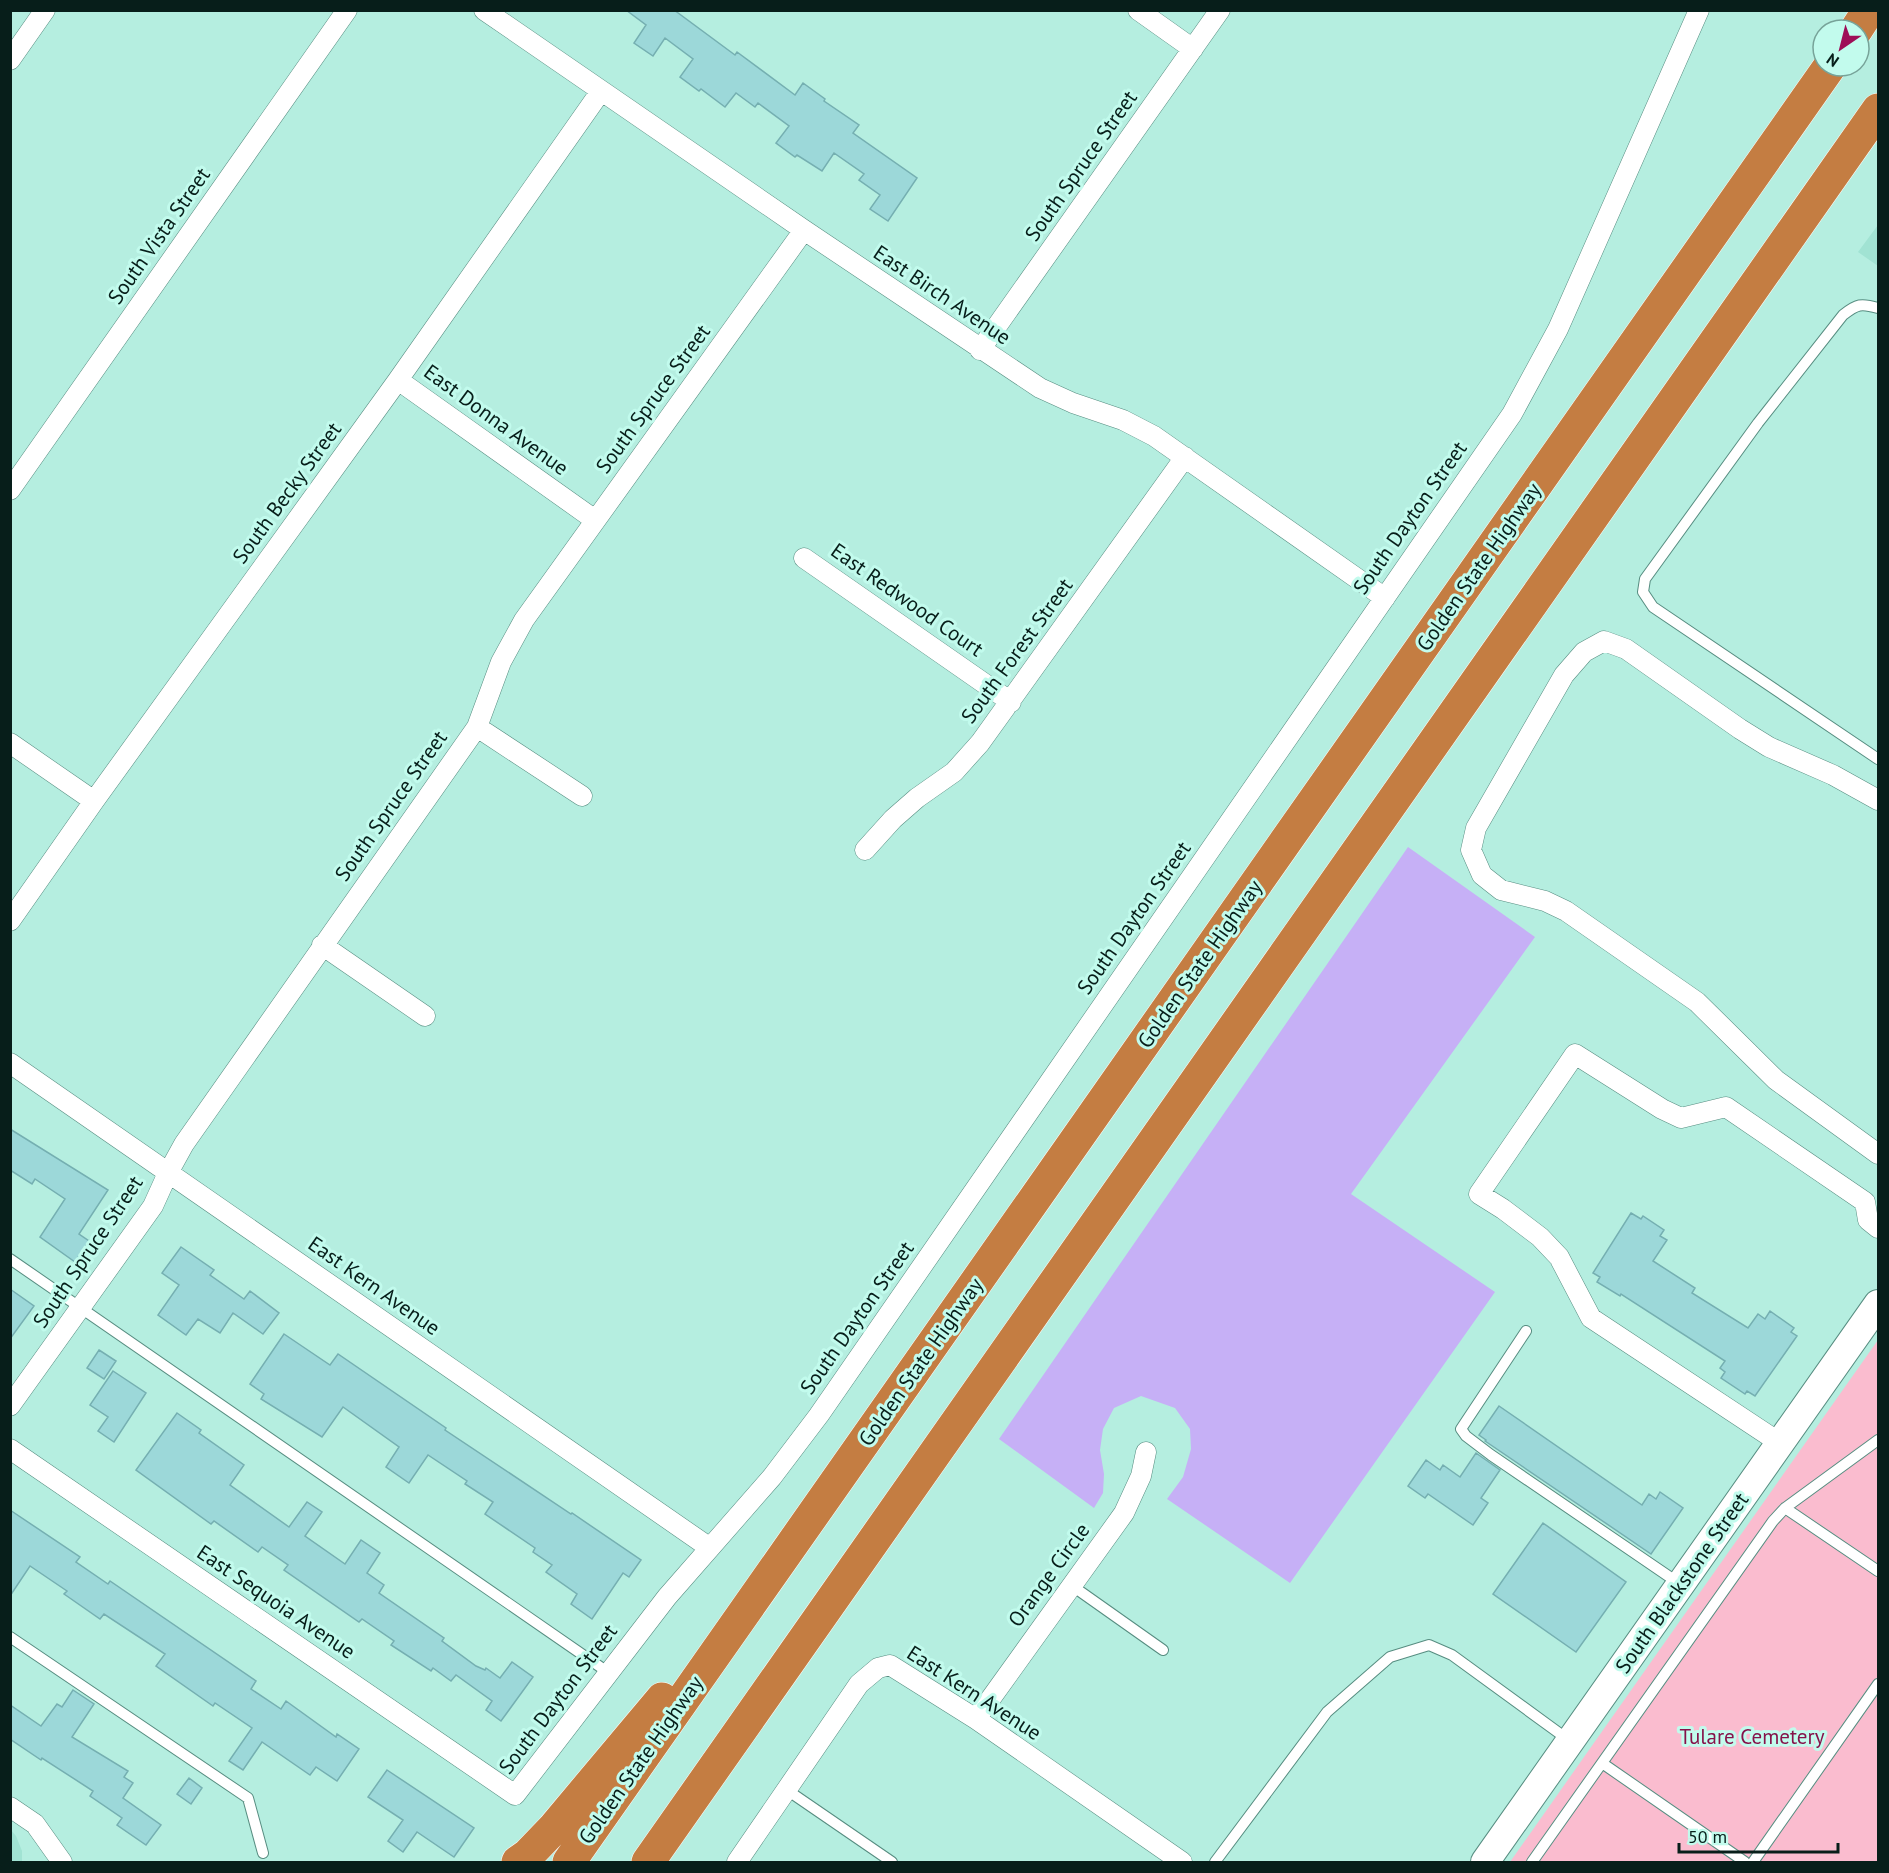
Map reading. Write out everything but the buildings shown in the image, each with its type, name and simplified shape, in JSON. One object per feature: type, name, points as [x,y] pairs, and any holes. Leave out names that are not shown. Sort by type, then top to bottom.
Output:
[{"type":"highway","name":"Golden State Highway","points":[[569,1863],[1822,78]]},
{"type":"highway","points":[[648,1863],[1878,110]]},
{"type":"highway","points":[[518,1863],[553,1829],[653,1707],[727,1638]]},
{"type":"main road","name":"South Blackstone Street","points":[[1485,1863],[1878,1304]]},
{"type":"street","points":[[10,60],[45,10]]},
{"type":"street","name":"South Vista Street","points":[[10,490],[347,10]]},
{"type":"street","name":"East Birch Avenue","points":[[484,10],[980,350],[1040,388],[1073,403],[1123,420],[1154,436],[1385,598]]},
{"type":"street","points":[[1138,10],[1193,49]]},
{"type":"street","name":"South Spruce Street","points":[[980,350],[1220,10]]},
{"type":"street","name":"South Dayton Street","points":[[515,1795],[667,1597],[772,1477],[819,1415],[1512,414],[1558,330],[1699,10]]},
{"type":"street","name":"South Becky Street","points":[[10,921],[398,380],[601,91]]},
{"type":"street","name":"South Spruce Street","points":[[10,1406],[153,1206],[184,1144],[477,727],[501,662],[524,620],[804,230]]},
{"type":"street","name":"East Donna Avenue","points":[[398,380],[595,520]]},
{"type":"street","name":"South Forest Street","points":[[865,850],[893,819],[917,798],[954,772],[980,744],[1185,457]]},
{"type":"street","name":"East Redwood Court","points":[[804,558],[1011,702]]},
{"type":"street","points":[[1878,800],[1833,775],[1769,747],[1626,649],[1604,641],[1584,652],[1564,675],[1476,828],[1471,850],[1482,875],[1501,890],[1545,901],[1566,911],[1697,1002],[1776,1080],[1878,1154]]},
{"type":"street","points":[[477,727],[582,796]]},
{"type":"street","points":[[10,743],[94,801]]},
{"type":"street","points":[[322,945],[425,1016]]},
{"type":"street","points":[[1780,1443],[1591,1318],[1559,1257],[1540,1237],[1479,1194],[1575,1054],[1681,1118],[1726,1107],[1865,1202],[1868,1220],[1878,1228]]},
{"type":"street","name":"East Kern Avenue","points":[[10,1063],[710,1548]]},
{"type":"street","name":"East Sequoia Avenue","points":[[10,1449],[515,1795]]},
{"type":"street","name":"Orange Circle","points":[[976,1719],[1124,1513],[1141,1476],[1146,1452]]},
{"type":"street","name":"East Kern Avenue","points":[[737,1863],[859,1684],[878,1668],[890,1665],[976,1719],[1182,1863]]},
{"type":"street","points":[[10,1807],[35,1824],[62,1863]]},
{"type":"lane","points":[[1878,308],[1867,304],[1855,305],[1843,315],[1758,423],[1645,579],[1643,592],[1653,607],[1878,759]]},
{"type":"lane","points":[[10,1258],[609,1673]]},
{"type":"lane","points":[[1526,1331],[1461,1429],[1466,1436],[1491,1455],[1680,1584]]},
{"type":"lane","points":[[1532,1863],[1773,1521],[1785,1508],[1878,1440]]},
{"type":"lane","points":[[1785,1508],[1878,1572]]},
{"type":"lane","points":[[1071,1585],[1162,1650]]},
{"type":"lane","points":[[10,1637],[248,1798],[263,1853]]},
{"type":"lane","points":[[1215,1863],[1328,1712],[1390,1657],[1429,1645],[1452,1655],[1570,1742]]},
{"type":"lane","points":[[1754,1863],[1878,1684]]},
{"type":"lane","points":[[1602,1763],[1745,1863]]},
{"type":"lane","points":[[787,1790],[892,1863]]},
{"type":"shaded area","points":[[1878,225],[1878,266],[1858,252]]},
{"type":"shaded area","points":[[1408,847],[1535,937],[1351,1194],[1495,1292],[1290,1583],[1167,1499],[1183,1477],[1191,1449],[1190,1429],[1175,1408],[1141,1396],[1114,1408],[1103,1429],[1100,1450],[1104,1474],[1103,1493],[1094,1508],[999,1439]]},
{"type":"shaded area","points":[[11,1830],[22,1851],[22,1862],[11,1862]]},
{"type":"green space","name":"Tulare Cemetery","points":[[1878,1340],[1878,1862],[1510,1862]]}]
